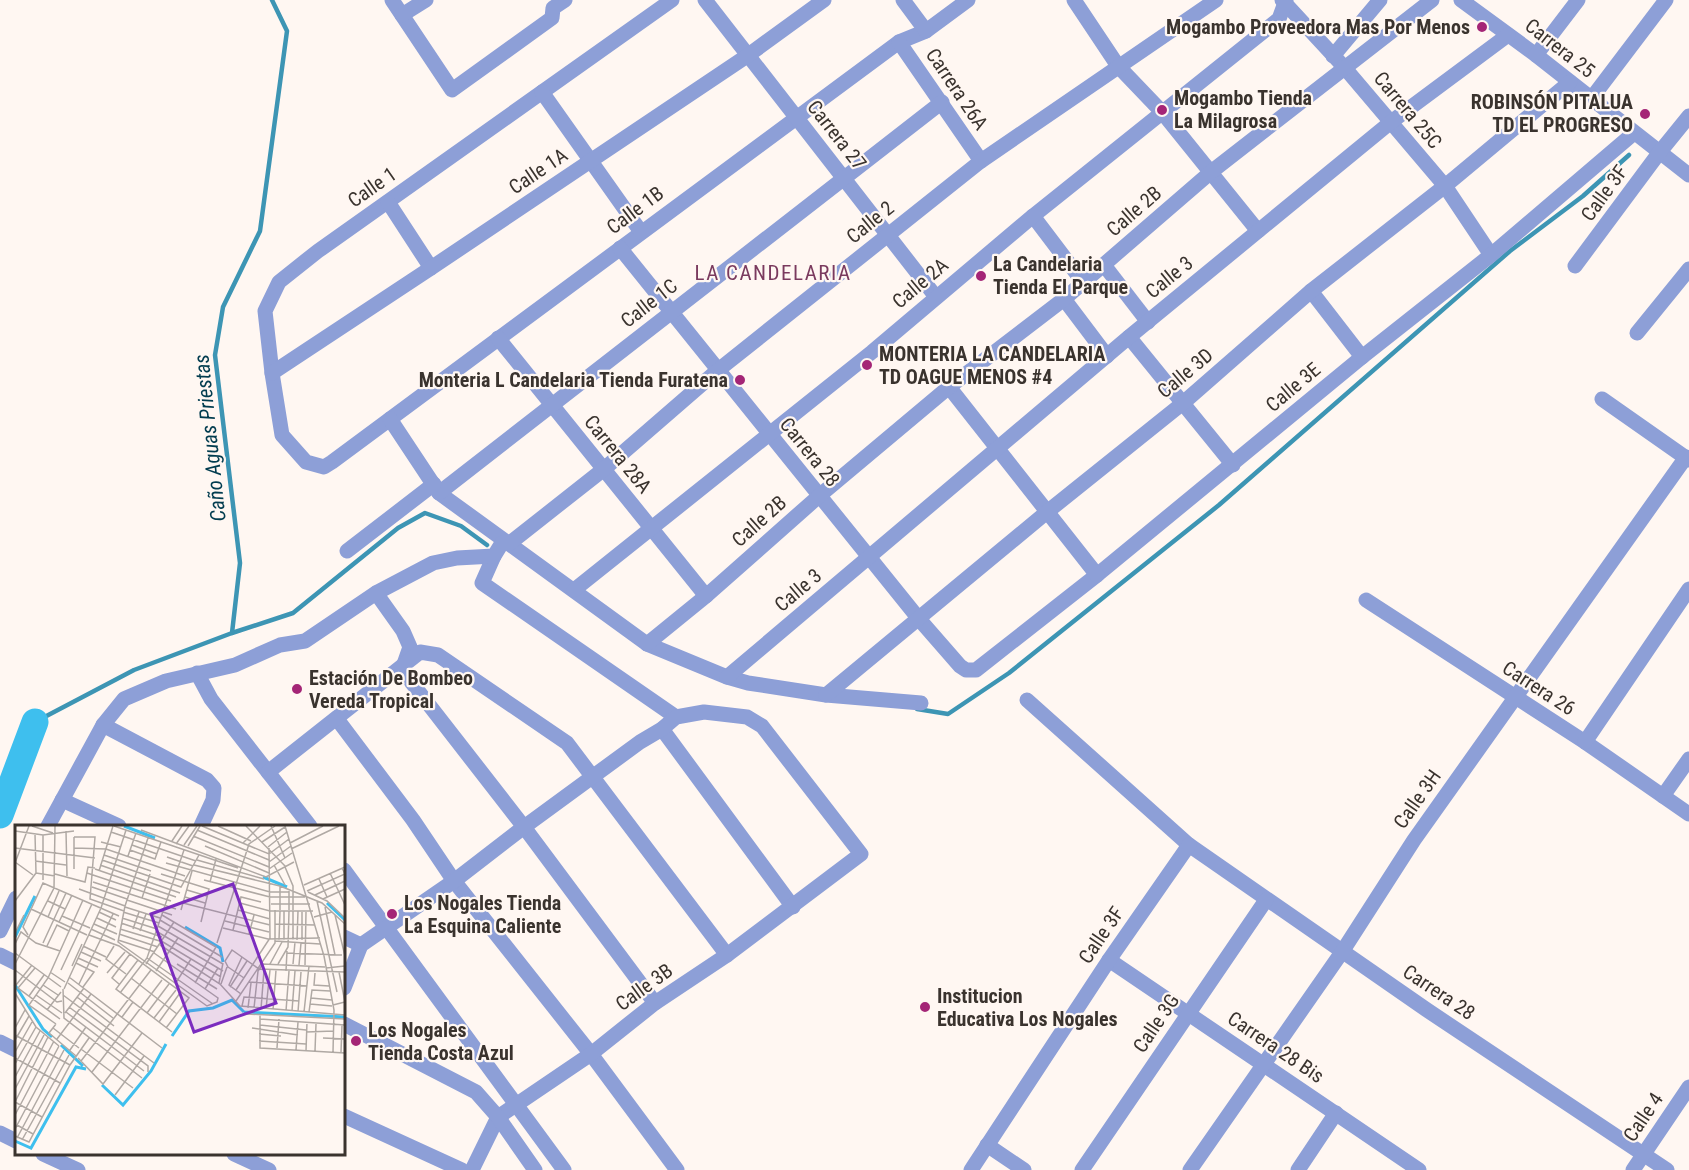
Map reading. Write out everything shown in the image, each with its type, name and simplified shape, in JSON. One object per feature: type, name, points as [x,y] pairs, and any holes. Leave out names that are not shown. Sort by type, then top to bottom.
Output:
[{"type":"street","points":[[392,0],[452,90],[552,18],[555,3]]},
{"type":"street","points":[[402,15],[426,0]]},
{"type":"street","name":"Calle 1","points":[[332,462],[324,468],[306,462],[282,435],[272,373],[266,311],[279,282],[318,251],[672,0]]},
{"type":"street","name":"Carrera 27","points":[[705,0],[936,297]]},
{"type":"street","name":"Calle 1A","points":[[272,373],[747,56],[824,0]]},
{"type":"street","name":"Carrera 26A","points":[[903,0],[926,31]]},
{"type":"street","name":"Calle 1B","points":[[332,462],[899,42],[926,31],[968,0]]},
{"type":"street","name":"Calle 2","points":[[494,556],[502,543],[510,543],[604,469],[717,371],[981,161],[1216,0]]},
{"type":"street","points":[[1339,62],[1380,0]]},
{"type":"street","name":"Calle 2B","points":[[647,644],[949,387],[1064,299],[1339,62],[1432,0]]},
{"type":"street","points":[[1536,55],[1578,0]]},
{"type":"street","points":[[1591,99],[1666,0]]},
{"type":"street","name":"Carrera 25C","points":[[1284,1],[1392,122],[1445,186],[1491,255]]},
{"type":"street","name":"Calle 2A","points":[[574,590],[872,352],[1033,216],[1279,19],[1284,1]]},
{"type":"street","points":[[1078,2],[1118,66],[1162,112],[1258,231]]},
{"type":"street","name":"Carrera 25","points":[[1469,2],[1508,35],[1689,175]]},
{"type":"street","name":"Calle 3","points":[[727,677],[1129,337],[1392,122],[1508,35]]},
{"type":"street","name":"Carrera 26A","points":[[899,42],[981,161]]},
{"type":"street","name":"Calle 3D","points":[[826,695],[1183,403],[1311,291],[1445,186],[1570,82]]},
{"type":"street","points":[[542,92],[641,232]]},
{"type":"street","name":"Calle 1C","points":[[348,551],[552,405],[942,102]]},
{"type":"street","name":"Calle 3F","points":[[1575,266],[1689,116]]},
{"type":"street","name":"Calle 3E","points":[[976,670],[1097,575],[1362,357],[1491,255],[1634,133]]},
{"type":"street","points":[[388,201],[431,268]]},
{"type":"street","points":[[1033,216],[1083,282]]},
{"type":"street","name":"Carrera 28","points":[[620,248],[919,619],[960,666],[976,670]]},
{"type":"street","points":[[1104,265],[1148,322]]},
{"type":"street","points":[[1636,333],[1689,269]]},
{"type":"street","points":[[1311,291],[1362,357]]},
{"type":"street","points":[[1064,299],[1107,356]]},
{"type":"street","points":[[1129,337],[1233,465]]},
{"type":"street","name":"Carrera 28A","points":[[498,338],[706,596]]},
{"type":"street","points":[[949,387],[1097,575]]},
{"type":"street","points":[[1602,399],[1687,458]]},
{"type":"street","points":[[390,419],[437,488],[647,644],[727,677],[748,682],[826,695],[921,703]]},
{"type":"street","name":"Calle 3H","points":[[1190,1170],[1342,952],[1414,840],[1687,458]]},
{"type":"street","points":[[49,825],[103,725],[124,699],[166,681],[235,665],[279,645],[306,641],[376,593],[433,564],[457,558],[494,556],[482,583],[676,717],[453,881],[361,945],[345,985]]},
{"type":"street","points":[[1585,742],[1689,589]]},
{"type":"street","points":[[376,593],[403,631],[410,647],[403,667]]},
{"type":"street","name":"Carrera 26","points":[[1365,600],[1585,742],[1689,814]]},
{"type":"street","points":[[268,772],[420,652],[438,655],[567,742],[727,955]]},
{"type":"street","points":[[403,667],[419,693],[524,827],[655,1003]]},
{"type":"street","points":[[197,673],[211,699],[309,825]]},
{"type":"street","name":"Carrera 28","points":[[1027,700],[1189,845],[1342,952],[1667,1170]]},
{"type":"street","name":"Calle 3B","points":[[498,1117],[591,1054],[655,1003],[794,907],[861,854],[762,726],[747,717],[704,712],[676,717]]},
{"type":"street","points":[[337,719],[413,820],[453,881],[591,1054],[677,1170]]},
{"type":"street","points":[[103,725],[207,780],[214,788],[213,800],[201,825]]},
{"type":"street","points":[[662,729],[794,907]]},
{"type":"street","points":[[1664,796],[1689,759]]},
{"type":"street","points":[[62,800],[116,825]]},
{"type":"street","name":"Calle 3F","points":[[971,1170],[1189,845]]},
{"type":"street","points":[[345,871],[564,1170]]},
{"type":"street","points":[[0,931],[15,900]]},
{"type":"street","name":"Calle 3G","points":[[1082,1170],[1266,900]]},
{"type":"street","points":[[345,937],[361,945]]},
{"type":"street","points":[[0,955],[15,962]]},
{"type":"street","name":"Carrera 28 Bis","points":[[1110,960],[1419,1170]]},
{"type":"street","points":[[345,1025],[476,1092],[498,1117],[535,1170]]},
{"type":"street","points":[[0,1042],[15,1050]]},
{"type":"street","name":"Calle 4","points":[[1633,1170],[1689,1087]]},
{"type":"street","points":[[1298,1170],[1336,1113]]},
{"type":"street","points":[[345,1116],[462,1170]]},
{"type":"street","points":[[472,1170],[498,1117]]},
{"type":"street","points":[[0,1133],[15,1140]]},
{"type":"street","points":[[987,1145],[1024,1170]]},
{"type":"street","points":[[45,1155],[78,1170]]},
{"type":"street","points":[[236,1155],[266,1170],[272,1155]]},
{"type":"waterway","name":"Caño Aguas Priestas","points":[[35,722],[134,670],[232,633],[240,563],[215,355],[223,307],[260,231],[287,31],[272,0]]},
{"type":"waterway","points":[[917,709],[948,714],[1009,673],[1219,505],[1510,251],[1583,196],[1629,155]]},
{"type":"waterway","points":[[232,633],[293,613],[398,528],[425,513],[461,526],[487,545]]},
{"type":"waterway","points":[[0,815],[35,722]]},
{"type":"place","name":"Mogambo Proveedora Mas Por Menos","points":[[1482,27]]},
{"type":"place","name":"Mogambo Tienda La Milagrosa","points":[[1162,110]]},
{"type":"place","name":"ROBINSÓN PITALUA TD EL PROGRESO","points":[[1645,114]]},
{"type":"place","name":"La Candelaria Tienda El Parque","points":[[981,276]]},
{"type":"place","name":"MONTERIA LA CANDELARIA TD OAGUE MENOS #4","points":[[867,365]]},
{"type":"place","name":"Monteria L Candelaria Tienda Furatena","points":[[740,380]]},
{"type":"place","name":"Estación De Bombeo Vereda Tropical","points":[[297,689]]},
{"type":"place","name":"Los Nogales Tienda La Esquina Caliente","points":[[392,914]]},
{"type":"place","name":"Institucion Educativa Los Nogales","points":[[925,1007]]},
{"type":"place","name":"Los Nogales Tienda Costa Azul","points":[[356,1041]]},
{"type":"district","name":"LA CANDELARIA","points":[[773,273]]}]
